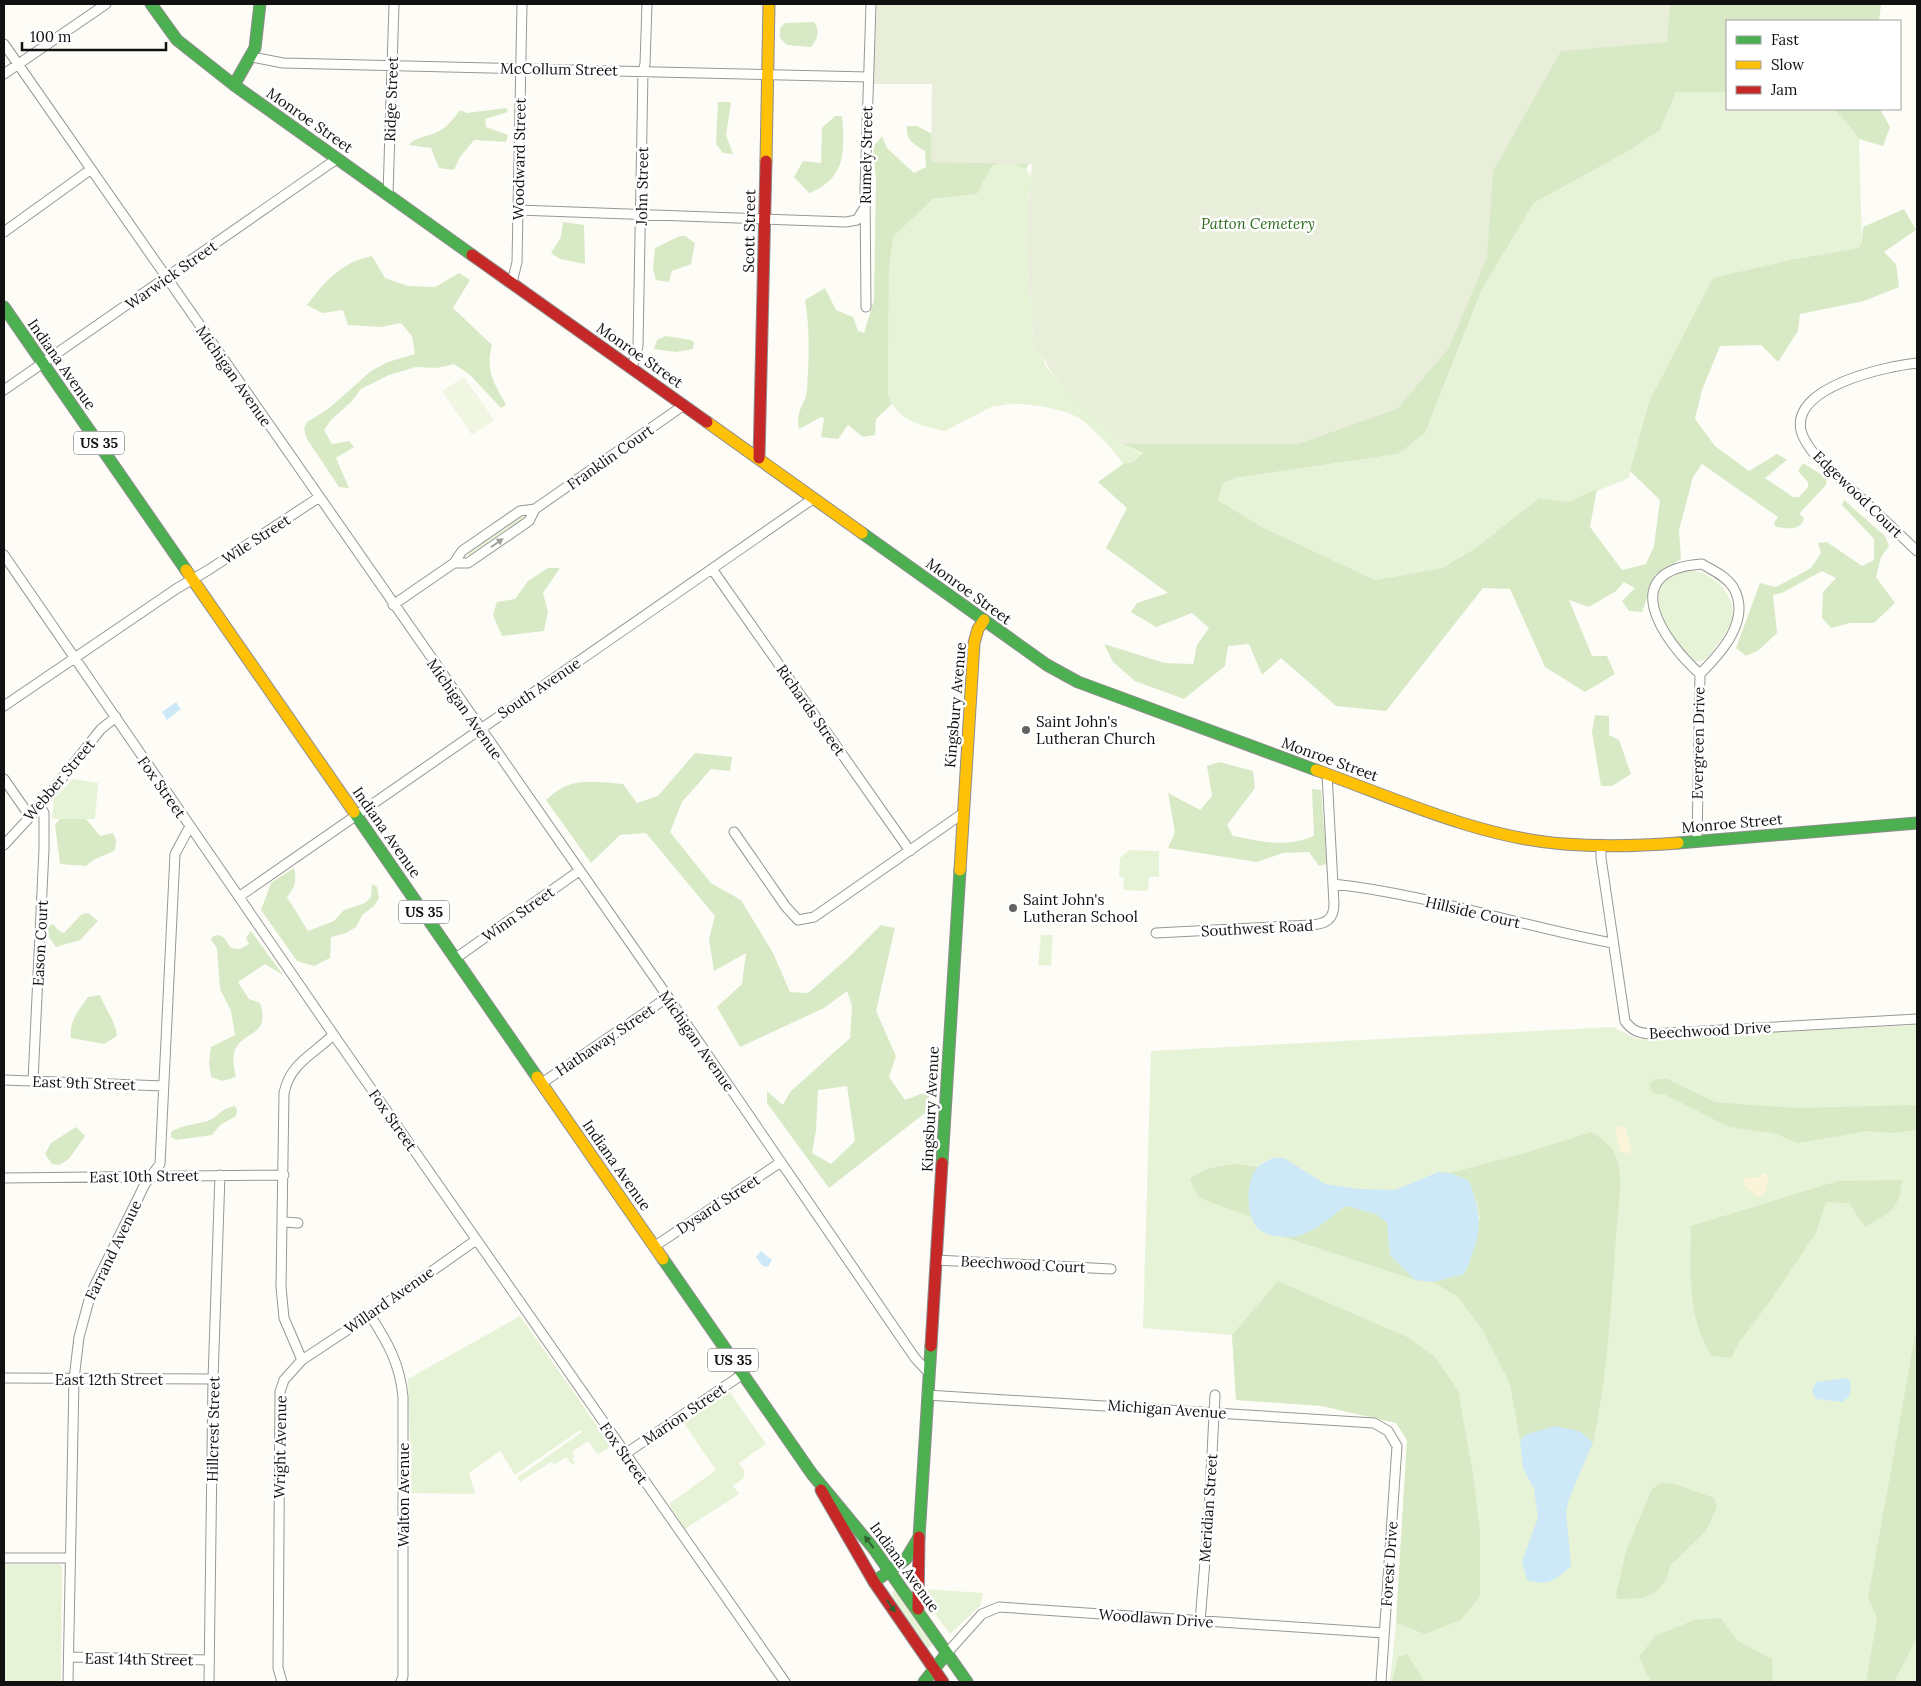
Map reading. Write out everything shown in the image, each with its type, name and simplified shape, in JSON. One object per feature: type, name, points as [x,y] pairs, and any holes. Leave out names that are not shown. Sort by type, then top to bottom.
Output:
[{"type":"main road","name":"Monroe Street","points":[[151,4],[178,40],[234,85],[1047,665],[1078,682],[1327,774],[1484,828],[1563,844],[1601,846],[1697,842],[1917,823]]},
{"type":"main road","points":[[234,85],[252,57],[258,37],[260,4]]},
{"type":"main road","name":"Scott Street","points":[[758,458],[769,4]]},
{"type":"main road","name":"Indiana Avenue","points":[[4,307],[812,1474],[874,1582],[943,1682]]},
{"type":"main road","name":"Kingsbury Avenue","points":[[874,1582],[905,1562],[913,1553],[919,1537],[974,643],[978,629],[984,620]]},
{"type":"main road","name":"Indiana Avenue","points":[[812,1474],[841,1505],[891,1571],[967,1682]]},
{"type":"main road","points":[[918,1610],[919,1537]]},
{"type":"main road","points":[[924,1682],[947,1653]]},
{"type":"street","points":[[4,74],[106,4]]},
{"type":"street","name":"Ridge Street","points":[[388,194],[394,4]]},
{"type":"street","name":"Woodward Street","points":[[512,283],[517,262],[522,4]]},
{"type":"street","name":"John Street","points":[[632,368],[638,346],[642,215],[643,71],[645,64],[647,4]]},
{"type":"street","name":"Rumely Street","points":[[866,307],[865,207],[871,4]]},
{"type":"street","name":"Michigan Avenue","points":[[4,44],[392,605],[668,997],[915,1358],[928,1372]]},
{"type":"street","name":"McCollum Street","points":[[252,57],[283,63],[868,77]]},
{"type":"street","name":"Warwick Street","points":[[4,390],[338,158]]},
{"type":"street","points":[[4,232],[90,170]]},
{"type":"street","points":[[518,210],[846,222],[857,220],[865,207]]},
{"type":"street","name":"Edgewood Court","points":[[1917,363],[1892,366],[1861,374],[1824,390],[1810,403],[1802,418],[1802,432],[1816,456],[1917,551]]},
{"type":"street","name":"Franklin Court","points":[[392,605],[454,563],[462,551],[520,511],[535,509],[684,405]]},
{"type":"street","name":"Wile Street","points":[[192,579],[318,498]]},
{"type":"street","name":"South Avenue","points":[[240,896],[814,498]]},
{"type":"street","name":"Franklin Court","points":[[454,563],[468,563],[529,521],[535,509]]},
{"type":"street","name":"Fox Street","points":[[4,556],[76,658],[143,760],[240,896],[333,1035],[785,1682]]},
{"type":"street","name":"Evergreen Drive","points":[[1697,842],[1700,674],[1712,663],[1738,624],[1740,607],[1732,586],[1720,574],[1702,564],[1682,565],[1663,575],[1653,590],[1654,610],[1658,624],[1680,657],[1700,674]]},
{"type":"street","name":"Richards Street","points":[[712,569],[910,851]]},
{"type":"street","points":[[4,706],[192,579]]},
{"type":"street","name":"Webber Street","points":[[4,845],[40,806],[101,729],[116,718]]},
{"type":"street","name":"Southwest Road","points":[[1156,933],[1320,924],[1326,922],[1332,915],[1333,884],[1327,774]]},
{"type":"street","points":[[4,779],[29,816]]},
{"type":"street","name":"Eason Court","points":[[33,1081],[44,849],[44,813],[40,806]]},
{"type":"street","points":[[734,832],[786,907],[798,920],[814,917],[962,814]]},
{"type":"street","name":"Farrand Avenue","points":[[68,1682],[74,1379],[79,1337],[91,1293],[150,1177],[160,1164],[175,854],[190,826]]},
{"type":"street","name":"Beechwood Drive","points":[[1601,846],[1612,942],[1625,1021],[1630,1029],[1638,1033],[1651,1034],[1917,1019]]},
{"type":"street","name":"Winn Street","points":[[456,958],[579,871]]},
{"type":"street","name":"Hillside Court","points":[[1333,884],[1480,912],[1561,933],[1612,942]]},
{"type":"street","name":"Hathaway Street","points":[[542,1082],[668,997]]},
{"type":"street","points":[[302,1360],[284,1318],[282,1287],[286,1084],[300,1061],[333,1035]]},
{"type":"street","name":"East 9th Street","points":[[4,1080],[164,1086]]},
{"type":"street","name":"Dysard Street","points":[[655,1246],[781,1162]]},
{"type":"street","name":"East 10th Street","points":[[4,1178],[284,1175]]},
{"type":"street","name":"Hillcrest Street","points":[[209,1682],[213,1378],[220,1176]]},
{"type":"street","points":[[284,1222],[298,1223]]},
{"type":"street","name":"Willard Avenue","points":[[302,1360],[370,1315],[476,1240]]},
{"type":"street","name":"Beechwood Court","points":[[936,1260],[1111,1269]]},
{"type":"street","name":"Walton Avenue","points":[[370,1315],[390,1347],[401,1374],[403,1397],[403,1676],[401,1682]]},
{"type":"street","name":"Wright Avenue","points":[[282,1682],[278,1668],[280,1392],[284,1380],[302,1360]]},
{"type":"street","name":"Marion Street","points":[[625,1454],[743,1374]]},
{"type":"street","name":"East 12th Street","points":[[4,1378],[213,1378]]},
{"type":"street","name":"Michigan Avenue","points":[[927,1395],[1374,1423],[1388,1431],[1396,1446]]},
{"type":"street","name":"Meridian Street","points":[[1200,1622],[1209,1512],[1215,1395]]},
{"type":"street","name":"Forest Drive","points":[[1381,1682],[1396,1446]]},
{"type":"street","points":[[4,1558],[70,1558]]},
{"type":"street","name":"Woodlawn Drive","points":[[947,1653],[982,1614],[999,1607],[1200,1622],[1384,1632]]},
{"type":"street","name":"East 14th Street","points":[[69,1657],[209,1660]]},
{"type":"green space","name":"Patton Cemetery","points":[[877,4],[1670,4],[1667,42],[1561,51],[1493,171],[1487,257],[1449,348],[1397,409],[1298,444],[1122,444],[1065,389],[1047,365],[1043,355],[1034,352],[1026,242],[1032,164],[931,162],[932,84],[873,84]]},
{"type":"green space","points":[[1657,4],[1881,4],[1879,20],[1726,20],[1726,92],[1676,92],[1660,130],[1630,150],[1534,203],[1482,289],[1425,433],[1398,454],[1235,478],[1223,483],[1218,500],[1262,527],[1375,580],[1442,568],[1474,549],[1539,498],[1569,502],[1597,489],[1590,527],[1622,570],[1646,564],[1654,546],[1660,500],[1630,471],[1649,402],[1713,278],[1795,259],[1859,248],[1862,241],[1863,227],[1904,209],[1916,230],[1884,252],[1896,264],[1899,287],[1864,301],[1800,314],[1798,331],[1778,362],[1761,345],[1720,346],[1702,390],[1695,419],[1715,446],[1749,471],[1777,454],[1787,460],[1765,478],[1793,497],[1799,497],[1808,487],[1808,482],[1798,471],[1803,463],[1827,478],[1826,485],[1799,514],[1804,518],[1800,525],[1793,528],[1776,527],[1774,523],[1778,517],[1702,464],[1693,477],[1679,530],[1681,559],[1655,575],[1642,612],[1629,611],[1622,601],[1635,588],[1624,582],[1616,591],[1589,607],[1569,600],[1592,656],[1607,656],[1615,674],[1585,692],[1545,667],[1510,589],[1483,588],[1386,711],[1336,706],[1281,658],[1262,675],[1249,644],[1228,646],[1225,666],[1184,699],[1135,681],[1113,662],[1104,644],[1165,663],[1193,664],[1197,645],[1209,628],[1192,613],[1156,627],[1131,612],[1137,603],[1168,593],[1106,548],[1127,508],[1098,482],[1123,464],[1133,462],[1143,453],[1122,444],[1067,390],[1438,246],[1564,13]]},
{"type":"green space","points":[[814,22],[817,35],[811,47],[787,45],[780,38],[780,28],[785,23]]},
{"type":"green space","points":[[1676,91],[1726,92],[1726,110],[1836,110],[1859,139],[1862,241],[1859,248],[1795,259],[1649,402],[1629,478],[1569,502],[1539,498],[1474,549],[1442,568],[1375,580],[1262,527],[1218,500],[1223,483],[1235,478],[1398,454],[1425,433],[1482,289],[1534,203],[1630,150],[1660,130]]},
{"type":"green space","points":[[718,102],[731,102],[726,135],[733,154],[723,153],[716,144]]},
{"type":"green space","points":[[506,108],[508,112],[485,119],[486,127],[508,135],[506,142],[474,140],[460,157],[454,170],[439,168],[431,148],[409,145],[416,139],[444,128],[460,110],[467,113]]},
{"type":"green space","points":[[1836,110],[1881,110],[1890,127],[1883,146],[1859,139]]},
{"type":"green space","points":[[835,116],[842,116],[843,152],[840,162],[830,180],[809,193],[794,177],[803,161],[821,163],[822,128]]},
{"type":"green space","points":[[907,126],[917,126],[942,139],[1035,154],[1026,169],[1008,161],[992,166],[977,194],[933,199],[893,237],[889,269],[888,395],[892,404],[876,419],[875,435],[863,437],[848,425],[838,439],[821,437],[824,418],[821,417],[799,429],[798,422],[798,416],[806,395],[808,378],[809,355],[805,300],[825,288],[836,310],[853,317],[858,331],[864,333],[874,300],[876,179],[873,147],[882,136],[887,148],[914,173],[926,167],[925,151],[914,144],[909,138]]},
{"type":"green space","points":[[1008,161],[1026,169],[1031,177],[1026,242],[1034,351],[1043,355],[1045,365],[1058,381],[1122,444],[1143,454],[1133,462],[1123,464],[1109,446],[1082,420],[1056,409],[1023,404],[993,406],[945,431],[919,424],[904,417],[892,404],[888,395],[889,269],[893,237],[933,199],[977,194],[992,166]]},
{"type":"green space","points":[[563,222],[584,225],[585,264],[560,259],[551,253],[561,237]]},
{"type":"green space","points":[[680,236],[685,236],[695,243],[691,264],[672,271],[669,282],[656,280],[653,269],[655,248]]},
{"type":"green space","points":[[372,256],[385,278],[408,286],[435,287],[459,273],[470,280],[453,308],[492,345],[490,370],[494,383],[506,405],[501,408],[470,375],[454,364],[437,368],[416,367],[389,375],[361,389],[351,402],[331,420],[324,430],[332,444],[349,441],[354,447],[336,458],[349,488],[339,487],[307,439],[304,429],[307,422],[328,409],[371,371],[388,362],[415,354],[412,336],[401,323],[381,327],[348,325],[343,310],[322,313],[307,305],[335,274],[352,263]]},
{"type":"green space","points":[[666,336],[691,340],[694,342],[693,349],[676,352],[654,349],[657,340]]},
{"type":"green space","points":[[464,377],[494,420],[472,435],[442,391]]},
{"type":"green space","points":[[1844,500],[1885,536],[1889,546],[1881,557],[1876,577],[1895,603],[1874,623],[1850,623],[1831,628],[1822,618],[1823,592],[1836,578],[1822,571],[1782,593],[1773,595],[1777,633],[1759,650],[1746,656],[1736,648],[1760,583],[1776,587],[1811,568],[1821,553],[1818,543],[1827,542],[1862,566],[1874,560],[1874,539],[1842,505]]},
{"type":"green space","points":[[523,515],[526,516],[526,519],[468,557],[468,552]]},
{"type":"green space","points":[[548,568],[560,568],[543,593],[548,612],[544,631],[502,636],[493,615],[497,602],[515,599],[528,581]]},
{"type":"green space","points":[[1690,570],[1707,575],[1722,586],[1731,602],[1733,611],[1731,623],[1725,634],[1707,658],[1700,661],[1692,661],[1674,637],[1660,610],[1658,597],[1661,586],[1671,576]]},
{"type":"green space","points":[[1595,715],[1609,716],[1609,735],[1619,740],[1631,774],[1612,786],[1601,786],[1592,732]]},
{"type":"green space","points":[[695,753],[732,757],[730,771],[711,769],[682,802],[670,832],[711,883],[741,900],[773,953],[790,992],[808,993],[849,957],[881,925],[895,928],[876,1011],[896,1056],[889,1077],[905,1100],[931,1090],[925,1113],[829,1188],[767,1103],[767,1091],[783,1105],[790,1092],[850,1038],[852,1006],[847,991],[824,1008],[740,1047],[717,1007],[742,984],[746,953],[714,971],[709,939],[715,916],[646,833],[620,835],[591,863],[546,800],[564,787],[582,782],[623,784],[637,803],[658,796]],"holes":[[[847,1086],[855,1141],[831,1164],[812,1153],[816,1130],[818,1090]]]},
{"type":"green space","points":[[1219,762],[1253,771],[1255,788],[1227,825],[1233,836],[1264,842],[1283,843],[1314,836],[1312,789],[1321,790],[1327,864],[1319,866],[1309,852],[1283,853],[1257,862],[1168,848],[1175,832],[1168,793],[1200,810],[1212,796],[1207,766]]},
{"type":"green space","points":[[73,779],[98,783],[95,819],[52,819],[54,799]]},
{"type":"green space","points":[[60,819],[86,819],[100,836],[113,833],[116,840],[115,850],[93,860],[86,866],[60,864],[55,825]]},
{"type":"green space","points":[[1129,850],[1159,851],[1159,877],[1149,877],[1148,891],[1123,890],[1124,877],[1119,877],[1120,858]]},
{"type":"green space","points":[[294,868],[295,884],[287,897],[308,931],[334,921],[344,910],[365,903],[371,897],[372,884],[377,887],[379,898],[374,906],[363,914],[356,927],[346,933],[331,937],[330,958],[314,966],[297,961],[261,910],[271,883]]},
{"type":"green space","points":[[88,913],[98,921],[80,940],[56,947],[48,936],[48,926],[53,924],[64,933],[82,914]]},
{"type":"green space","points":[[251,931],[283,975],[265,964],[238,982],[249,999],[260,1003],[262,1021],[257,1030],[242,1041],[235,1050],[233,1061],[236,1077],[223,1081],[211,1077],[209,1063],[211,1047],[235,1035],[231,1011],[220,989],[217,948],[211,940],[213,936],[220,935],[231,948],[240,949],[249,944],[246,938]]},
{"type":"green space","points":[[1041,935],[1053,935],[1051,966],[1038,965]]},
{"type":"green space","points":[[100,995],[115,1026],[117,1036],[104,1044],[71,1038],[71,1026],[81,1007],[88,997]]},
{"type":"green space","points":[[1917,1025],[1917,1682],[1390,1682],[1396,1623],[1407,1440],[1396,1423],[1322,1406],[1236,1400],[1232,1335],[1143,1328],[1151,1051],[1613,1027],[1637,1039]]},
{"type":"green space","points":[[1655,1079],[1667,1079],[1715,1102],[1799,1108],[1917,1105],[1917,1130],[1893,1133],[1868,1131],[1798,1143],[1773,1133],[1729,1127],[1666,1095],[1653,1093],[1649,1084]]},
{"type":"green space","points":[[235,1106],[237,1110],[236,1116],[220,1125],[212,1135],[176,1140],[171,1137],[171,1132],[174,1130],[210,1120],[225,1109]]},
{"type":"green space","points":[[76,1127],[85,1136],[69,1159],[59,1165],[52,1164],[45,1154],[51,1143]]},
{"type":"green space","points":[[1592,1132],[1613,1150],[1617,1159],[1620,1177],[1606,1366],[1593,1442],[1579,1431],[1528,1434],[1520,1440],[1510,1384],[1482,1329],[1458,1297],[1433,1282],[1464,1274],[1480,1218],[1477,1202],[1469,1181],[1450,1173],[1518,1155]]},
{"type":"green space","points":[[1238,1164],[1258,1167],[1250,1185],[1248,1198],[1252,1217],[1199,1198],[1190,1180],[1206,1170],[1219,1166]]},
{"type":"green space","points":[[1902,1180],[1896,1204],[1887,1214],[1865,1227],[1849,1203],[1826,1202],[1816,1233],[1771,1300],[1740,1341],[1731,1358],[1712,1356],[1698,1326],[1694,1310],[1691,1277],[1691,1226],[1838,1181]]},
{"type":"green space","points":[[1346,1206],[1377,1214],[1388,1224],[1390,1255],[1415,1280],[1284,1237],[1310,1232]]},
{"type":"green space","points":[[1278,1281],[1409,1338],[1434,1356],[1458,1390],[1473,1474],[1480,1532],[1480,1596],[1461,1620],[1425,1634],[1396,1623],[1407,1440],[1396,1423],[1322,1406],[1236,1400],[1232,1335]]},
{"type":"green space","points":[[520,1316],[609,1443],[609,1448],[597,1454],[588,1441],[572,1452],[575,1456],[572,1459],[575,1463],[572,1465],[566,1457],[554,1465],[551,1462],[520,1482],[517,1478],[582,1432],[580,1430],[515,1475],[500,1451],[469,1473],[475,1494],[411,1493],[408,1379]]},
{"type":"green space","points":[[1917,1325],[1917,1638],[1894,1682],[1866,1682],[1877,1618],[1868,1598]]},
{"type":"green space","points":[[729,1391],[766,1444],[739,1463],[744,1470],[744,1478],[733,1486],[739,1494],[685,1529],[669,1504],[716,1470],[683,1422]]},
{"type":"green space","points":[[1661,1483],[1675,1484],[1714,1498],[1717,1507],[1706,1531],[1670,1566],[1667,1579],[1658,1590],[1644,1598],[1617,1599],[1616,1595],[1626,1551],[1652,1489]]},
{"type":"green space","points":[[4,1564],[57,1564],[62,1566],[61,1682],[4,1682]]},
{"type":"green space","points":[[924,1589],[983,1593],[981,1605],[950,1634],[926,1602]]},
{"type":"green space","points":[[896,1590],[935,1644],[928,1648],[893,1598],[893,1591]]},
{"type":"green space","points":[[1721,1618],[1738,1641],[1772,1659],[1773,1682],[1651,1682],[1639,1657],[1655,1636],[1694,1620]]},
{"type":"green space","points":[[1407,1654],[1425,1682],[1392,1682],[1398,1657]]},
{"type":"sand","points":[[1619,1125],[1625,1128],[1632,1149],[1628,1154],[1620,1151],[1615,1129]]},
{"type":"sand","points":[[1766,1173],[1769,1178],[1765,1192],[1758,1197],[1744,1185],[1743,1181],[1746,1178],[1759,1177]]},
{"type":"water","points":[[176,702],[181,709],[167,720],[162,712]]},
{"type":"water","points":[[1273,1158],[1284,1158],[1325,1184],[1359,1189],[1395,1190],[1438,1172],[1450,1173],[1469,1181],[1477,1206],[1479,1228],[1474,1250],[1464,1274],[1433,1282],[1415,1280],[1390,1255],[1387,1223],[1376,1214],[1346,1206],[1304,1234],[1284,1237],[1263,1232],[1257,1227],[1250,1212],[1250,1183],[1256,1169]]},
{"type":"water","points":[[761,1251],[772,1260],[768,1267],[763,1266],[756,1257]]},
{"type":"water","points":[[1848,1378],[1851,1384],[1849,1397],[1842,1402],[1816,1399],[1812,1391],[1816,1382]]},
{"type":"water","points":[[1554,1426],[1579,1431],[1593,1442],[1569,1499],[1566,1511],[1571,1566],[1551,1581],[1541,1583],[1527,1580],[1522,1561],[1538,1518],[1534,1489],[1523,1468],[1520,1440],[1528,1434]]},
{"type":"traffic: fast","points":[[151,4],[177,40],[234,85],[472,255]]},
{"type":"traffic: fast","points":[[234,85],[255,48],[260,4]]},
{"type":"traffic: fast","points":[[4,307],[186,570]]},
{"type":"traffic: fast","points":[[862,533],[1047,665],[1078,682],[1316,770]]},
{"type":"traffic: fast","points":[[354,812],[537,1077]]},
{"type":"traffic: fast","points":[[1678,843],[1917,823]]},
{"type":"traffic: fast","points":[[942,1163],[960,870]]},
{"type":"traffic: fast","points":[[663,1259],[812,1474],[874,1549],[967,1682]]},
{"type":"traffic: fast","points":[[874,1582],[906,1559],[919,1537],[931,1346]]},
{"type":"traffic: fast","points":[[924,1682],[947,1653]]},
{"type":"traffic: slow","points":[[766,161],[769,4]]},
{"type":"traffic: slow","points":[[707,422],[862,533]]},
{"type":"traffic: slow","points":[[186,570],[354,812]]},
{"type":"traffic: slow","points":[[960,870],[974,643],[978,629],[984,620]]},
{"type":"traffic: slow","points":[[1316,770],[1438,815],[1501,834],[1532,840],[1592,846],[1678,843]]},
{"type":"traffic: slow","points":[[537,1077],[663,1259]]},
{"type":"traffic: jam","points":[[759,458],[766,161]]},
{"type":"traffic: jam","points":[[472,255],[707,422]]},
{"type":"traffic: jam","points":[[931,1346],[942,1163]]},
{"type":"traffic: jam","points":[[821,1490],[874,1582],[943,1682]]},
{"type":"traffic: jam","points":[[918,1609],[919,1537]]},
{"type":"place","name":"Saint John's Lutheran Church","points":[[1026,730]]},
{"type":"place","name":"Saint John's Lutheran School","points":[[1013,908]]}]
